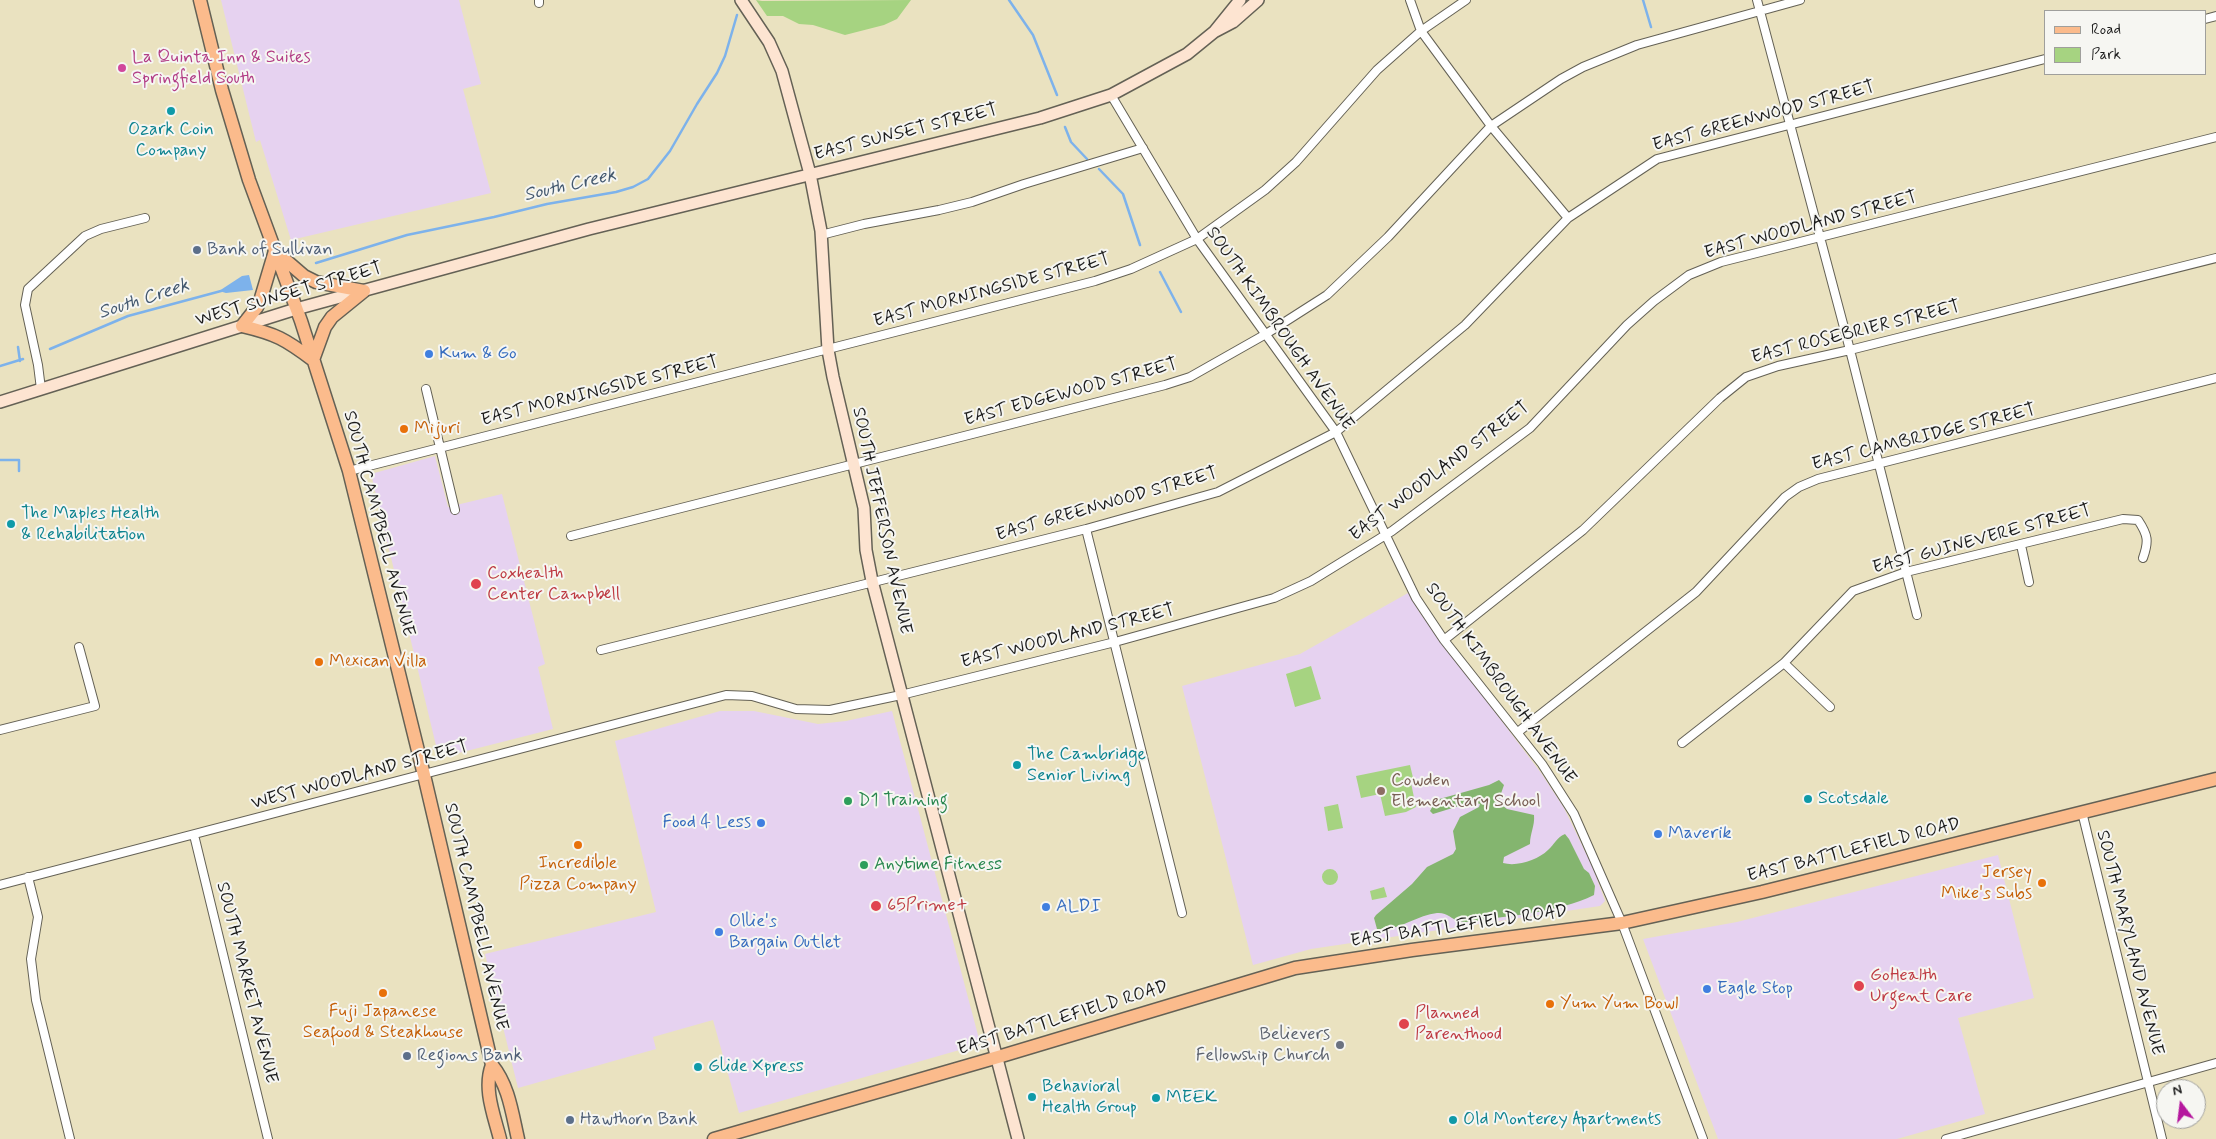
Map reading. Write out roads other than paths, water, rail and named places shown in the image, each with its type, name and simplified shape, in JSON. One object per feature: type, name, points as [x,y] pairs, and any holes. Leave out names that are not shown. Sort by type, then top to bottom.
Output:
[{"type":"main road","name":"SOUTH CAMPBELL AVENUE","points":[[200,0],[222,90],[249,180],[296,309],[349,471],[424,776],[492,1065],[499,1074],[507,1092],[518,1139]]},
{"type":"main road","name":"SOUTH JEFFERSON AVENUE","points":[[741,0],[769,42],[782,71],[810,174],[821,234],[828,350],[832,377],[864,508],[866,550],[872,581],[1018,1139]]},
{"type":"main road","name":"EAST SUNSET STREET","points":[[1214,32],[1240,0]]},
{"type":"main road","name":"EAST SUNSET STREET","points":[[590,229],[1040,118],[1111,95],[1187,54],[1214,32],[1233,22],[1258,0]]},
{"type":"main road","name":"WEST SUNSET STREET","points":[[0,402],[296,309],[590,229]]},
{"type":"main road","points":[[275,251],[304,276],[316,282],[364,291],[332,317],[325,327],[313,360],[288,340],[272,333],[242,326],[259,302],[275,251]]},
{"type":"main road","name":"EAST BATTLEFIELD ROAD","points":[[714,1139],[998,1057],[1295,968],[1412,950],[1622,923],[1762,892],[2216,779]]},
{"type":"main road","name":"SOUTH CAMPBELL AVENUE","points":[[492,1065],[487,1078],[500,1139]]},
{"type":"main road","points":[[491,1102],[490,1116],[493,1139]]},
{"type":"street","points":[[1410,0],[1421,31],[1491,126],[1568,218]]},
{"type":"street","name":"EAST MORNINGSIDE STREET","points":[[349,471],[828,350],[1094,281],[1131,269],[1197,239],[1264,190],[1296,162],[1377,70],[1421,31],[1466,0]]},
{"type":"street","points":[[1757,0],[1850,350],[1917,615]]},
{"type":"street","name":"EAST EDGEWOOD STREET","points":[[571,536],[855,465],[1190,377],[1266,334],[1326,295],[1388,237],[1491,126],[1561,79],[1607,56],[1675,33],[1800,0]]},
{"type":"street","name":"EAST GREENWOOD STREET","points":[[601,650],[1086,529],[1218,492],[1336,432],[1465,325],[1568,218],[1657,159],[2044,59]]},
{"type":"street","name":"SOUTH KIMBROUGH AVENUE","points":[[1111,95],[1197,239],[1336,432],[1416,598],[1444,640],[1542,764],[1574,814],[1622,923],[1703,1139]]},
{"type":"street","name":"EAST WOODLAND STREET","points":[[726,695],[752,696],[796,708],[830,710],[901,695],[1115,642],[1274,598],[1311,581],[1387,535],[1530,428],[1627,325],[1654,301],[1689,276],[1721,262],[2216,137]]},
{"type":"street","points":[[821,234],[972,202],[1024,184],[1143,148]]},
{"type":"street","points":[[41,389],[38,365],[25,305],[26,294],[32,284],[86,236],[101,229],[145,218]]},
{"type":"street","name":"EAST ROSEBRIER STREET","points":[[1444,640],[1583,530],[1720,398],[1746,376],[1778,366],[1850,350],[2216,258]]},
{"type":"street","name":"EAST CAMBRIDGE STREET","points":[[1518,732],[1696,592],[1785,497],[1799,487],[1818,479],[2216,378]]},
{"type":"street","points":[[426,389],[455,510]]},
{"type":"street","name":"EAST GUINEVERE STREET","points":[[1682,743],[1784,663],[1853,590],[1906,572],[2124,519],[2138,520],[2144,530],[2148,544],[2143,558]]},
{"type":"street","points":[[1086,529],[1182,913]]},
{"type":"street","points":[[2021,545],[2029,582]]},
{"type":"street","points":[[0,730],[95,706],[79,647]]},
{"type":"street","points":[[1784,663],[1830,707]]},
{"type":"street","name":"WEST WOODLAND STREET","points":[[0,885],[424,776],[726,695]]},
{"type":"street","name":"SOUTH MARYLAND AVENUE","points":[[2082,812],[2162,1139]]},
{"type":"street","name":"SOUTH MARKET AVENUE","points":[[194,835],[268,1139]]},
{"type":"street","points":[[28,878],[38,917],[31,958],[36,1000],[70,1139]]},
{"type":"street","points":[[1946,1139],[2216,1063]]},
{"type":"water","points":[[249,275],[253,290],[226,293],[219,291],[242,276]]},
{"type":"waterway","points":[[1009,0],[1033,35],[1057,95]]},
{"type":"waterway","points":[[1643,0],[1651,27]]},
{"type":"waterway","name":"South Creek","points":[[316,263],[407,235],[547,204],[616,192],[633,187],[648,179],[670,151],[717,73],[725,56],[737,15]]},
{"type":"waterway","points":[[1065,127],[1071,142],[1087,159]]},
{"type":"waterway","points":[[1099,169],[1123,194],[1140,245]]},
{"type":"waterway","points":[[1160,272],[1181,312]]},
{"type":"waterway","name":"South Creek","points":[[50,349],[128,316],[221,291]]},
{"type":"waterway","points":[[18,347],[20,361]]},
{"type":"waterway","name":"South Creek","points":[[0,366],[23,359]]},
{"type":"waterway","points":[[0,460],[19,460],[19,471]]},
{"type":"place","name":"La Quinta Inn & Suites Springfield South","points":[[122,68]]},
{"type":"place","name":"Ozark Coin Company","points":[[171,111]]},
{"type":"place","name":"Bank of Sullivan","points":[[197,250]]},
{"type":"place","name":"Kum & Go","points":[[429,354]]},
{"type":"place","name":"Mijuri","points":[[404,429]]},
{"type":"place","name":"The Maples Health & Rehabilitation","points":[[11,524]]},
{"type":"place","name":"Coxhealth Center Campbell","points":[[476,584]]},
{"type":"place","name":"Mexican Villa","points":[[319,662]]},
{"type":"place","name":"The Cambridge Senior Living","points":[[1017,765]]},
{"type":"place","name":"Cowden Elementary School","points":[[1381,791]]},
{"type":"place","name":"Scotsdale","points":[[1808,799]]},
{"type":"place","name":"D1 Training","points":[[848,801]]},
{"type":"place","name":"Food 4 Less","points":[[761,823]]},
{"type":"place","name":"Maverik","points":[[1658,834]]},
{"type":"place","name":"Incredible Pizza Company","points":[[578,845]]},
{"type":"place","name":"Anytime Fitness","points":[[864,865]]},
{"type":"place","name":"Jersey Mike's Subs","points":[[2042,883]]},
{"type":"place","name":"65Prime+","points":[[876,906]]},
{"type":"place","name":"ALDI","points":[[1046,907]]},
{"type":"place","name":"Ollie's Bargain Outlet","points":[[719,932]]},
{"type":"place","name":"GoHealth Urgent Care","points":[[1859,986]]},
{"type":"place","name":"Eagle Stop","points":[[1707,989]]},
{"type":"place","name":"Fuji Japanese Seafood & Steakhouse","points":[[383,993]]},
{"type":"place","name":"Yum Yum Bowl","points":[[1550,1004]]},
{"type":"place","name":"Planned Parenthood","points":[[1404,1024]]},
{"type":"place","name":"Believers Fellowship Church","points":[[1340,1045]]},
{"type":"place","name":"Regions Bank","points":[[407,1056]]},
{"type":"place","name":"Glide Xpress","points":[[698,1067]]},
{"type":"place","name":"Behavioral Health Group","points":[[1032,1097]]},
{"type":"place","name":"MEEK","points":[[1156,1098]]},
{"type":"place","name":"Hawthorn Bank","points":[[570,1120]]},
{"type":"place","name":"Old Monterey Apartments","points":[[1453,1120]]}]
